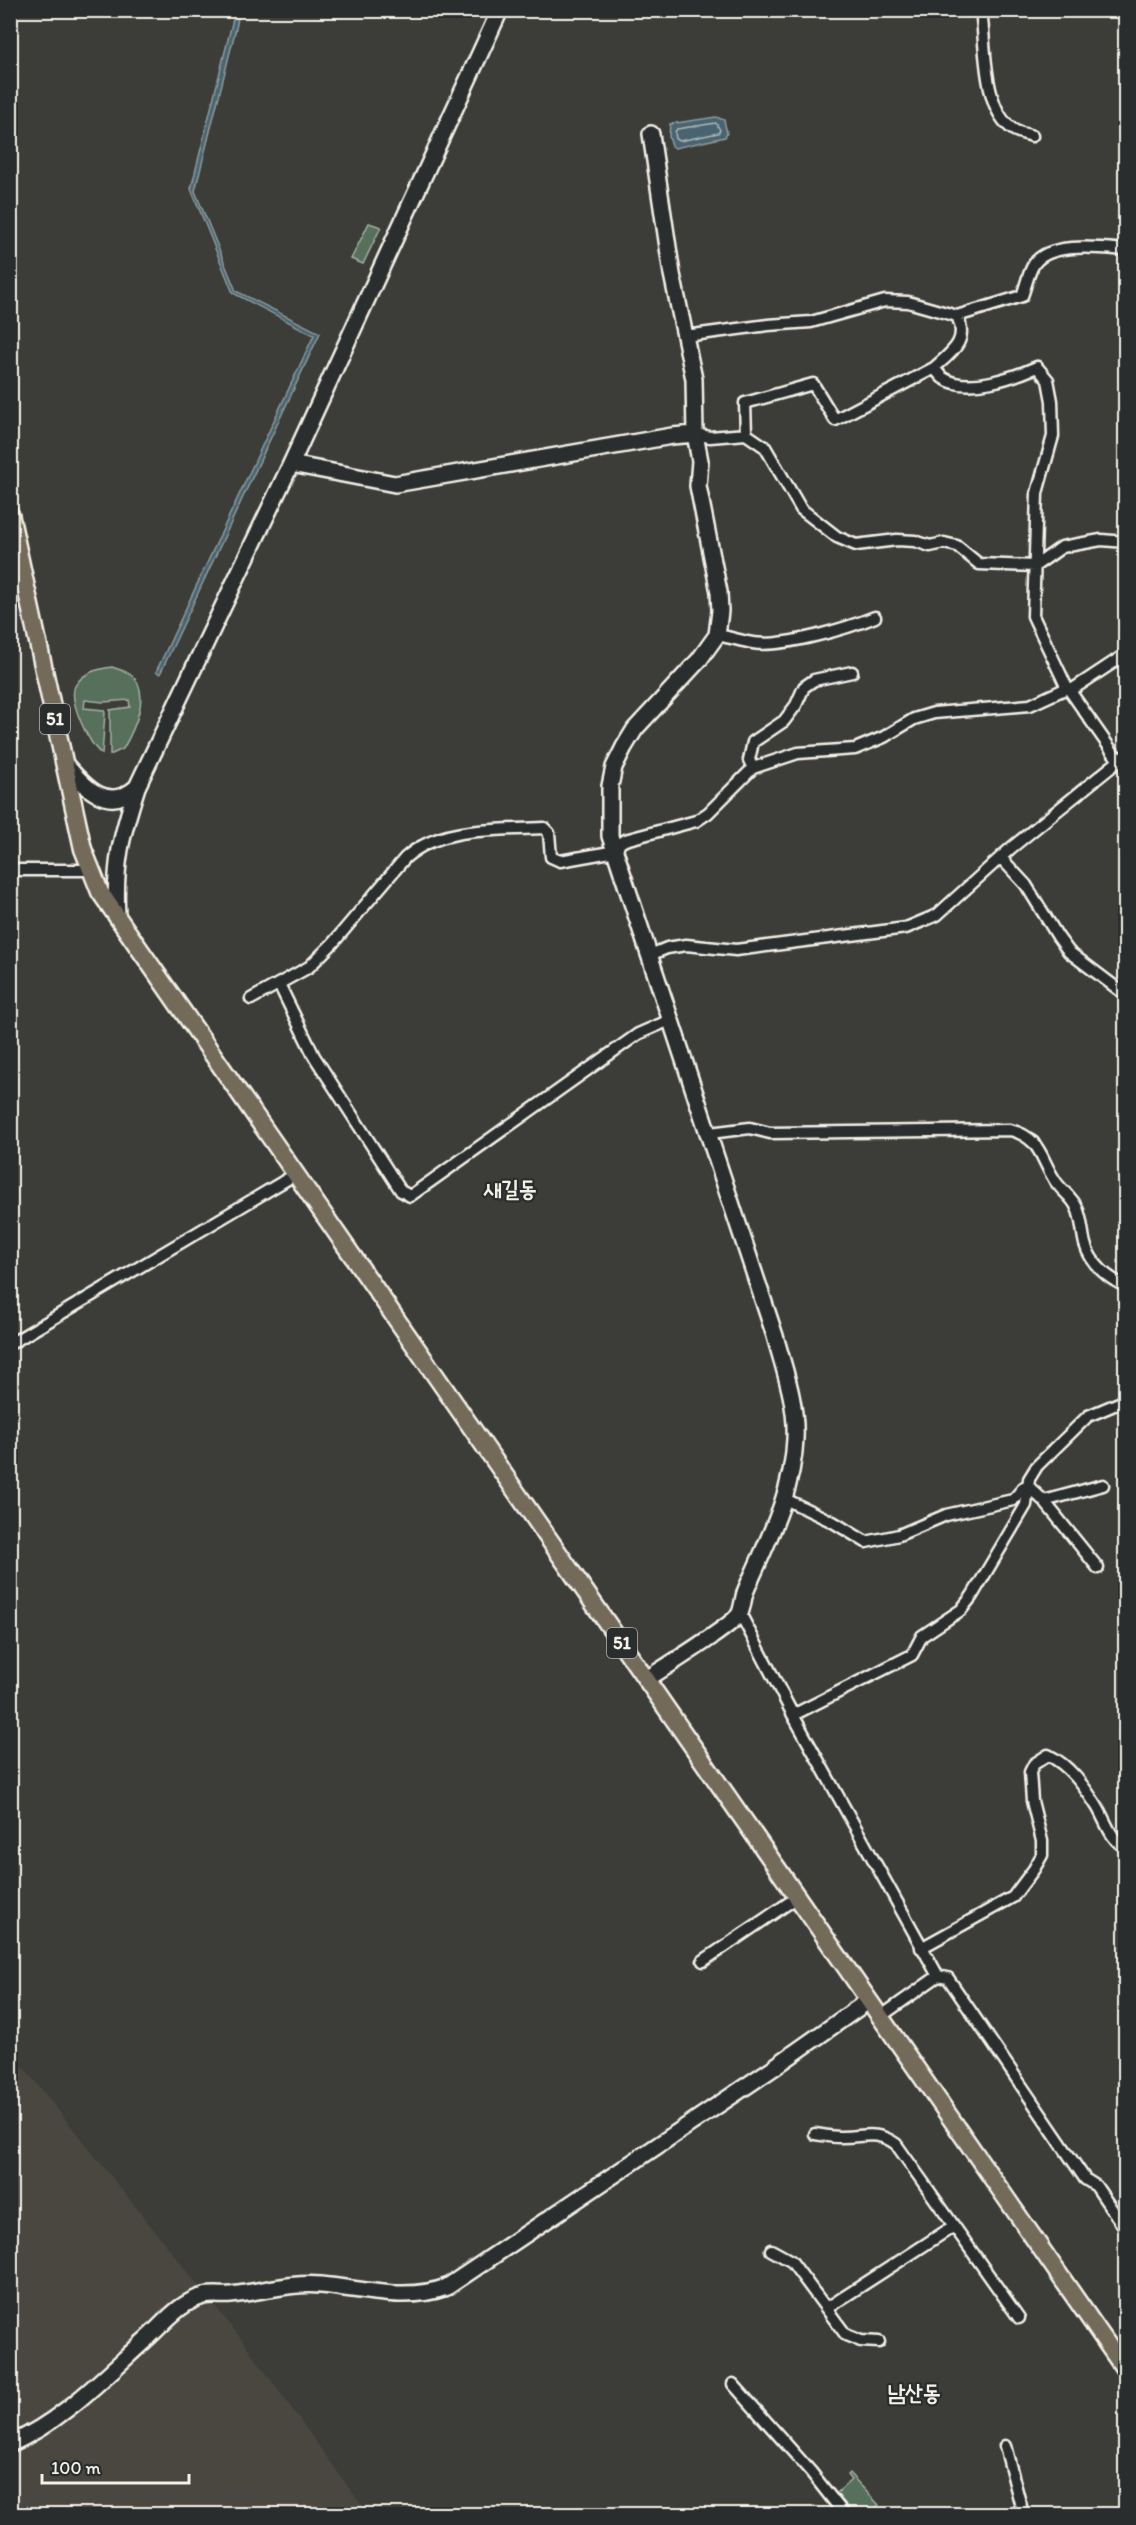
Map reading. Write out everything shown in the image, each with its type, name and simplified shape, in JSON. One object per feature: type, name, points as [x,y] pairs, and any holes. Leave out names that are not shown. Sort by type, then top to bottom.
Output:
[{"type":"main road","name":"51","points":[[10,514],[64,763],[90,870],[100,892],[1125,2371]]},
{"type":"street","points":[[117,916],[116,864],[137,787],[291,464],[500,10]]},
{"type":"street","points":[[981,10],[988,84],[993,102],[1004,120],[1014,130],[1032,136]]},
{"type":"street","points":[[647,1679],[721,1629],[740,1613],[745,1592],[773,1533],[792,1465],[795,1437],[790,1389],[775,1336],[710,1133],[670,1020],[609,824],[610,786],[614,767],[635,729],[699,660],[717,635],[719,592],[698,486],[700,461],[696,434],[694,379],[672,274],[651,134]]},
{"type":"street","points":[[685,336],[768,324],[811,322],[885,301],[908,302],[957,316],[1022,296],[1035,263],[1057,249],[1125,250]]},
{"type":"street","points":[[746,434],[745,403],[813,384],[835,420],[934,368],[961,340],[963,327],[957,316]]},
{"type":"street","points":[[650,955],[667,948],[686,945],[736,950],[906,928],[937,915],[1011,849],[1122,758],[1069,690],[1033,615],[1037,493],[1053,436],[1052,401],[1048,380],[1037,368],[1012,378],[983,384],[955,382],[943,378],[934,368]]},
{"type":"street","points":[[291,464],[395,484],[672,436],[746,434],[765,447],[801,509],[837,537],[856,545],[897,540],[915,541],[930,546],[944,543],[957,546],[979,564],[1035,566],[1062,547],[1101,540],[1125,542]]},
{"type":"street","points":[[717,635],[754,644],[770,643],[831,633],[875,617]]},
{"type":"street","points":[[616,852],[624,840],[696,821],[708,813],[753,768],[798,753],[855,749],[884,737],[915,719],[934,713],[1030,705],[1069,690],[1125,654]]},
{"type":"street","points":[[753,768],[750,760],[753,742],[784,721],[796,705],[804,687],[814,680],[852,672]]},
{"type":"street","points":[[64,763],[85,787],[105,797],[117,798],[128,795],[137,787]]},
{"type":"street","points":[[251,999],[309,967],[333,943],[405,858],[417,847],[440,837],[462,833],[544,828],[549,833],[551,857],[560,861],[616,852]]},
{"type":"street","points":[[1002,859],[1026,885],[1070,952],[1125,995]]},
{"type":"street","points":[[10,870],[90,870]]},
{"type":"street","points":[[279,984],[314,1056],[401,1191],[410,1196],[638,1034],[670,1020]]},
{"type":"street","points":[[710,1133],[750,1128],[770,1133],[1010,1130],[1023,1133],[1031,1139],[1044,1157],[1054,1180],[1078,1209],[1086,1248],[1096,1265],[1114,1281],[1125,1286]]},
{"type":"street","points":[[10,1344],[296,1174]]},
{"type":"street","points":[[793,1715],[912,1655],[922,1636],[961,1610],[972,1596],[1022,1512],[1029,1479],[1037,1466],[1088,1416],[1125,1400]]},
{"type":"street","points":[[1044,1501],[1103,1485]]},
{"type":"street","points":[[783,1498],[866,1542],[899,1535],[946,1515],[1013,1500],[1024,1487],[1029,1487]]},
{"type":"street","points":[[1029,1487],[1044,1501],[1098,1568]]},
{"type":"street","points":[[740,1613],[793,1715],[938,1976]]},
{"type":"street","points":[[921,1948],[1013,1897],[1034,1869],[1042,1855],[1042,1841],[1032,1801],[1030,1772],[1041,1758],[1048,1755],[1061,1762],[1097,1806],[1113,1837],[1125,1847]]},
{"type":"street","points":[[703,1961],[796,1898]]},
{"type":"street","points":[[880,2017],[938,1976],[948,1978],[1085,2179],[1096,2186],[1125,2230]]},
{"type":"street","points":[[10,2444],[31,2435],[63,2413],[179,2308],[204,2296],[233,2295],[275,2287],[320,2284],[401,2295],[427,2294],[447,2287],[868,2001]]},
{"type":"street","points":[[815,2134],[840,2138],[867,2134],[886,2137],[896,2144],[1019,2318]]},
{"type":"street","points":[[827,2308],[954,2226]]},
{"type":"street","points":[[771,2250],[791,2261],[846,2335],[861,2341],[879,2342]]},
{"type":"street","points":[[733,2384],[811,2472],[844,2514]]},
{"type":"street","points":[[1005,2446],[1023,2514]]},
{"type":"shaded area","points":[[10,2050],[243,2341],[368,2514],[11,2514]]},
{"type":"green space","points":[[369,223],[381,227],[363,264],[351,259]]},
{"type":"green space","points":[[112,667],[130,674],[137,681],[141,700],[132,732],[123,749],[110,755],[110,710],[130,707],[129,700],[103,702],[85,700],[84,708],[104,710],[105,713],[102,754],[86,733],[77,712],[74,693],[75,686],[82,677],[96,670]]},
{"type":"green space","points":[[849,2473],[879,2505],[869,2514],[855,2514],[836,2494],[851,2480],[847,2475]]},
{"type":"water","points":[[235,11],[239,11],[237,24],[195,191],[236,291],[320,333],[160,674],[156,672],[314,335],[233,293],[191,189]]},
{"type":"water","points":[[716,117],[724,120],[727,133],[725,137],[675,148],[672,146],[669,137],[670,124]]},
{"type":"district","name":"새길동","points":[[510,1188]]},
{"type":"district","name":"남산동","points":[[914,2392]]}]
